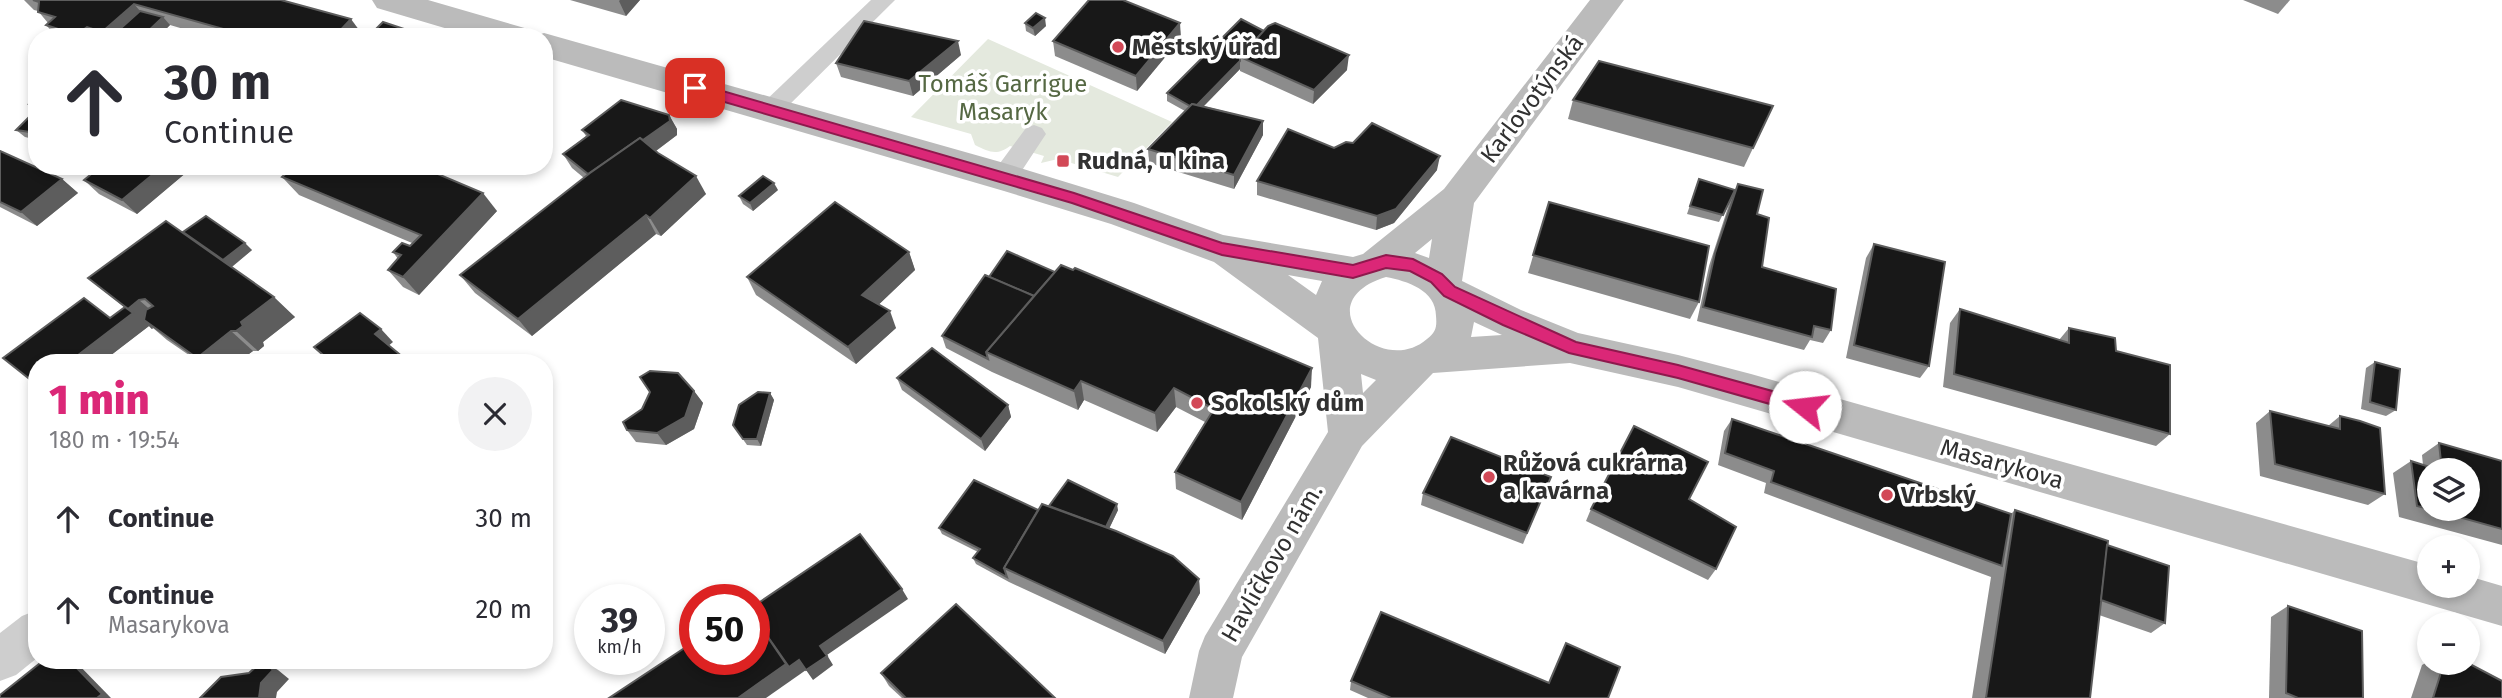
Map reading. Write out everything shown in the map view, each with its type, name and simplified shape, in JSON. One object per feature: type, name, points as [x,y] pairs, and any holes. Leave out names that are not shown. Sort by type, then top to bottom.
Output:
[{"type":"main road","name":"Karlovotýnská","points":[[1457,199],[1608,0]]},
{"type":"main road","points":[[395,1],[486,28]]},
{"type":"main road","points":[[553,48],[1004,177],[1121,213],[1222,249],[1365,267],[1395,262],[1413,266],[1429,273],[1446,288],[1508,321],[1574,348]]},
{"type":"main road","points":[[1348,434],[1335,332],[1329,312],[1332,296],[1340,282],[1365,267],[1457,199]]},
{"type":"main road","points":[[1428,359],[1449,341],[1455,326],[1456,308],[1446,288],[1457,199]]},
{"type":"main road","points":[[1222,249],[1335,332],[1352,353],[1373,363],[1396,367],[1428,359],[1574,348]]},
{"type":"main road","name":"Masarykova","points":[[1574,348],[1751,391],[2417,582]]},
{"type":"main road","name":"Havlíčkovo nám.","points":[[1212,698],[1221,651],[1348,434],[1428,359]]},
{"type":"main road","name":"Masarykova","points":[[2474,598],[2502,606]]},
{"type":"street","points":[[0,660],[28,638]]},
{"type":"lane","points":[[770,110],[884,0]]},
{"type":"lane","points":[[1004,177],[1034,134]]},
{"type":"green space","name":"Tomáš Garrigue Masaryk","points":[[988,39],[1172,122],[1118,177],[1058,159],[1041,163],[1044,156],[1010,146],[997,152],[989,151],[975,145],[971,134],[911,117]]},
{"type":"building","points":[[33,0],[281,0],[351,19],[342,28],[220,28],[134,4],[107,28],[55,28],[46,25],[55,17],[38,12],[39,2]]},
{"type":"building","name":"Městský úřad","points":[[1089,0],[1123,0],[1180,23],[1136,76],[1053,41]]},
{"type":"building","points":[[140,11],[163,17],[151,28],[121,28]]},
{"type":"building","points":[[1036,13],[1045,18],[1033,28],[1025,23]]},
{"type":"building","points":[[1241,19],[1264,31],[1240,57],[1240,61],[1197,105],[1190,106],[1167,93]]},
{"type":"building","points":[[864,21],[958,41],[909,81],[836,63]]},
{"type":"building","points":[[383,22],[401,28],[377,28]]},
{"type":"building","points":[[1275,23],[1349,55],[1314,90],[1240,57],[1268,26]]},
{"type":"building","points":[[1599,61],[1773,106],[1753,148],[1573,100]]},
{"type":"building","points":[[621,100],[669,115],[670,121],[588,174],[563,154],[589,135],[582,130]]},
{"type":"building","points":[[1192,104],[1263,121],[1234,175],[1148,149]]},
{"type":"building","points":[[28,118],[28,132],[16,130]]},
{"type":"building","points":[[1372,123],[1440,156],[1396,209],[1377,216],[1257,181],[1288,129],[1334,148],[1346,142],[1353,143]]},
{"type":"building","points":[[640,138],[658,153],[696,176],[650,218],[646,215],[518,319],[460,275],[590,173]]},
{"type":"building","points":[[0,151],[28,164],[28,175],[53,175],[62,179],[21,212],[0,202]]},
{"type":"building","points":[[90,175],[152,175],[122,200],[84,180]]},
{"type":"building","points":[[440,175],[483,193],[403,277],[388,270],[401,255],[393,252],[402,243],[410,246],[421,235],[282,177]]},
{"type":"building","points":[[763,176],[774,183],[750,203],[739,196]]},
{"type":"building","points":[[1699,179],[1735,190],[1723,215],[1690,206]]},
{"type":"building","points":[[1738,184],[1763,190],[1757,214],[1769,218],[1762,267],[1836,289],[1831,330],[1814,326],[1812,337],[1703,307],[1715,253]]},
{"type":"building","points":[[835,202],[909,252],[862,295],[890,311],[848,347],[747,277]]},
{"type":"building","points":[[1549,202],[1709,246],[1699,302],[1533,255]]},
{"type":"building","points":[[206,216],[245,243],[223,260],[183,232]]},
{"type":"building","points":[[166,221],[274,297],[241,322],[243,326],[236,331],[231,331],[202,354],[191,354],[144,320],[146,310],[153,306],[145,299],[139,300],[128,309],[88,278]]},
{"type":"building","points":[[1874,244],[1945,262],[1929,366],[1854,345]]},
{"type":"building","points":[[1007,251],[1055,272],[1034,296],[989,277]]},
{"type":"building","name":"Sokolský dům","points":[[1061,265],[1073,270],[1075,268],[1312,368],[1241,502],[1175,472],[1214,409],[1174,388],[1155,413],[1081,381],[1074,391],[986,352]]},
{"type":"building","points":[[985,275],[1034,296],[986,352],[988,359],[942,336]]},
{"type":"building","points":[[84,298],[110,318],[125,307],[133,313],[79,354],[28,354],[28,378],[3,358]]},
{"type":"building","points":[[1960,309],[2069,343],[2069,328],[2115,338],[2116,351],[2170,365],[2170,434],[1954,374]]},
{"type":"building","points":[[360,313],[381,329],[375,334],[399,354],[322,354],[314,347]]},
{"type":"building","points":[[932,348],[1008,405],[981,439],[897,378]]},
{"type":"building","points":[[2375,362],[2400,369],[2396,410],[2370,402]]},
{"type":"building","points":[[650,371],[678,373],[694,391],[685,417],[657,433],[627,430],[623,422],[642,409],[650,392],[640,377]]},
{"type":"building","points":[[758,392],[770,393],[757,439],[743,439],[733,425],[739,405]]},
{"type":"building","points":[[2270,411],[2340,429],[2340,416],[2380,428],[2385,494],[2275,464]]},
{"type":"building","points":[[1732,419],[2011,514],[2002,566],[1771,482],[1774,471],[1725,453]]},
{"type":"building","points":[[1634,426],[1708,462],[1689,499],[1736,527],[1716,569],[1591,509]]},
{"type":"building","points":[[1451,437],[1551,477],[1527,533],[1423,493]]},
{"type":"building","points":[[2439,443],[2502,461],[2502,529],[2473,521],[2480,521],[2480,458],[2441,458]]},
{"type":"building","points":[[2411,461],[2417,463],[2417,506]]},
{"type":"building","points":[[974,480],[1038,510],[1004,568],[1007,577],[973,558],[980,549],[939,528]]},
{"type":"building","points":[[1068,480],[1117,504],[1106,527],[1049,506]]},
{"type":"building","points":[[1042,504],[1116,531],[1173,556],[1199,579],[1163,641],[1004,568]]},
{"type":"building","points":[[2015,510],[2108,541],[2090,698],[1986,698]]},
{"type":"building","points":[[860,534],[902,589],[820,646],[827,656],[806,670],[799,660],[789,667],[770,640],[770,595]]},
{"type":"building","points":[[2107,545],[2169,566],[2165,623],[2101,600]]},
{"type":"building","points":[[956,604],[1055,698],[906,698],[881,673]]},
{"type":"building","points":[[2288,606],[2362,631],[2363,698],[2298,698],[2286,693]]},
{"type":"building","points":[[1381,612],[1549,683],[1566,643],[1620,667],[1608,698],[1391,698],[1351,681]]},
{"type":"building","points":[[770,640],[786,664],[738,698],[609,698],[644,675],[665,675],[665,661],[679,652],[679,675],[770,675]]},
{"type":"building","points":[[33,669],[78,669],[102,694],[97,698],[0,698],[0,695]]},
{"type":"building","points":[[253,669],[273,670],[261,683],[259,698],[200,698],[221,677],[249,673]]},
{"type":"building","points":[[2480,669],[2502,681],[2502,698],[2433,698],[2440,675],[2480,675]]},
{"type":"place","name":"Městský úřad","points":[[1118,47]]},
{"type":"place","name":"Rudná, u kina","points":[[1063,161]]},
{"type":"place","name":"Sokolský dům","points":[[1197,403]]},
{"type":"place","name":"Růžová cukrárna a kavárna","points":[[1489,477]]},
{"type":"place","name":"Vrbský","points":[[1887,495]]},
{"type":"route","points":[[695,88],[1074,198],[1222,249],[1353,272],[1386,262],[1413,266],[1437,278],[1449,292],[1508,321],[1574,348],[1678,371],[1805,407]]}]
